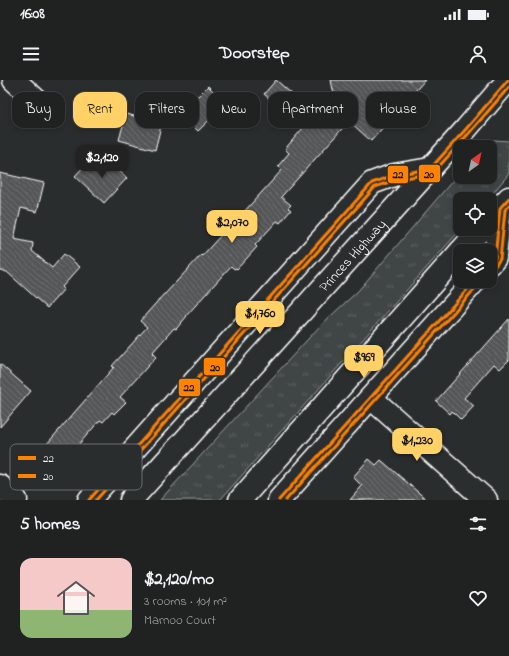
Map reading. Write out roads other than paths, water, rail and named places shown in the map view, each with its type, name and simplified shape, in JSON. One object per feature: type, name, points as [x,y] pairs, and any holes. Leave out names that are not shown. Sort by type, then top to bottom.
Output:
[{"type":"main road","points":[[14,80],[28,92]]},
{"type":"main road","name":"Princes Highway","points":[[142,488],[466,130],[503,85]]},
{"type":"main road","points":[[140,444],[372,183],[394,175],[430,169]]},
{"type":"main road","points":[[496,244],[500,208]]},
{"type":"main road","points":[[468,244],[475,236]]},
{"type":"main road","points":[[240,500],[453,261]]},
{"type":"main road","points":[[279,500],[469,288]]},
{"type":"main road","points":[[370,398],[486,500]]},
{"type":"main road","points":[[0,486],[16,500]]},
{"type":"main road","points":[[90,500],[99,490]]},
{"type":"main road","name":"Princes Highway","points":[[131,500],[140,490]]}]
